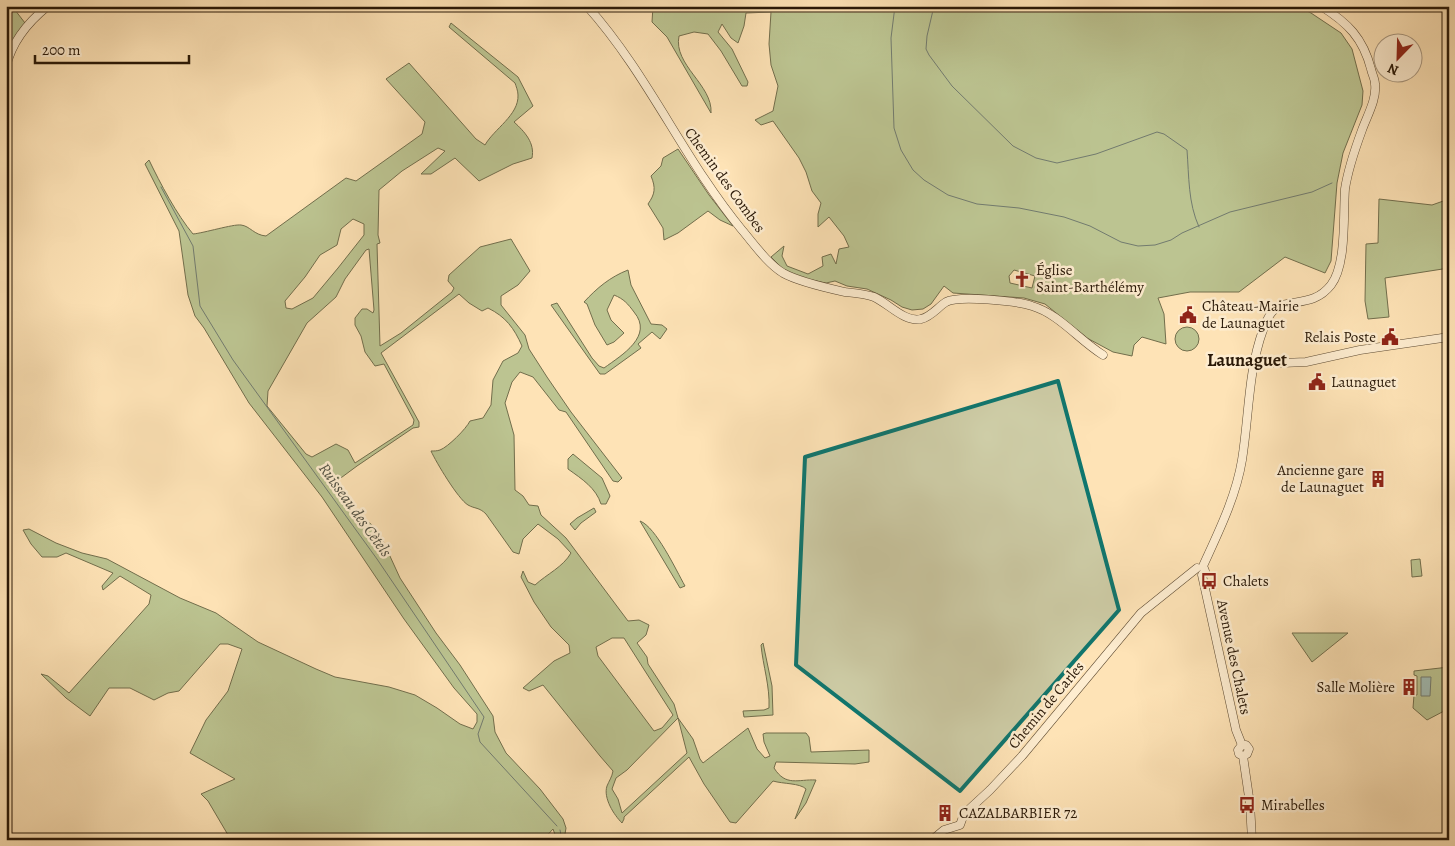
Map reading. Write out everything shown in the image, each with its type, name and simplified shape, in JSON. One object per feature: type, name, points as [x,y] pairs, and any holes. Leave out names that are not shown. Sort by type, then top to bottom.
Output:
[{"type":"street","points":[[7,62],[20,34],[48,6]]},
{"type":"street","name":"Chemin des Combes","points":[[587,6],[642,81],[681,145],[718,199],[758,250],[783,273],[793,278],[836,289],[873,296],[906,317],[921,320],[946,302],[954,300],[977,299],[1023,303],[1046,311],[1103,355]]},
{"type":"street","points":[[1201,571],[1238,479],[1254,364],[1264,328],[1277,307],[1303,302],[1319,296],[1332,283],[1337,274],[1344,229],[1345,190],[1349,169],[1369,111],[1372,83],[1361,42],[1349,26],[1321,6]]},
{"type":"street","points":[[1254,364],[1306,362],[1360,350],[1449,337]]},
{"type":"street","name":"Chemin de Carles","points":[[932,840],[944,830],[960,825],[964,814],[1022,756],[1141,613],[1181,582],[1201,571]]},
{"type":"street","name":"Avenue des Chalets","points":[[1201,571],[1236,730],[1242,745],[1238,750],[1239,754],[1243,756],[1250,804],[1252,840]]},
{"type":"highlighted area","points":[[1058,381],[1119,610],[960,791],[796,665],[805,457]]},
{"type":"green space","points":[[6,6],[15,6],[15,10],[25,23],[6,54]]},
{"type":"green space","points":[[653,6],[722,6],[729,8],[734,6],[1297,6],[1341,33],[1352,49],[1363,91],[1362,105],[1343,153],[1337,183],[1331,261],[1325,273],[1285,257],[1239,292],[1190,292],[1158,298],[1164,314],[1166,344],[1142,337],[1134,345],[1132,356],[1113,352],[1087,338],[1045,304],[1024,298],[953,293],[944,286],[931,304],[923,309],[912,310],[902,307],[867,289],[847,286],[835,281],[826,283],[802,278],[785,271],[771,257],[784,246],[782,256],[787,266],[808,274],[823,266],[822,257],[831,254],[836,264],[839,249],[849,247],[844,236],[829,217],[818,227],[818,214],[821,203],[812,191],[799,158],[773,121],[761,125],[755,120],[773,111],[778,86],[771,65],[769,44],[771,12],[746,13],[738,43],[731,38],[722,24],[718,32],[732,49],[748,82],[747,86],[742,86],[721,51],[708,34],[694,32],[679,36],[682,56],[706,93],[711,113],[667,37],[652,22]],"holes":[[[1014,270],[1035,276],[1032,288],[1010,283],[1009,276]]]},
{"type":"green space","points":[[451,23],[518,77],[533,106],[514,122],[531,143],[532,158],[513,164],[479,181],[455,158],[431,174],[421,174],[445,151],[438,148],[402,171],[379,190],[378,235],[380,243],[377,244],[380,346],[401,333],[452,292],[454,288],[448,281],[449,275],[480,247],[511,239],[530,271],[518,285],[501,296],[501,305],[525,335],[529,349],[571,412],[622,478],[618,482],[613,481],[566,412],[559,410],[533,377],[520,372],[512,382],[505,403],[514,435],[515,490],[523,496],[529,505],[538,506],[541,515],[566,538],[628,621],[639,620],[649,625],[646,635],[637,643],[674,704],[678,718],[693,739],[703,763],[748,728],[757,749],[765,758],[770,756],[764,742],[763,734],[766,733],[806,733],[809,737],[811,752],[869,750],[869,762],[855,764],[776,762],[774,768],[783,778],[793,781],[816,780],[806,803],[795,819],[806,789],[796,785],[773,781],[736,823],[730,822],[704,784],[689,757],[624,817],[622,823],[608,801],[606,791],[613,771],[543,685],[529,691],[523,688],[554,661],[570,653],[569,645],[551,627],[534,602],[521,577],[523,571],[528,582],[535,585],[568,558],[571,553],[558,539],[538,524],[523,539],[519,554],[513,552],[486,514],[468,505],[459,496],[431,451],[440,450],[448,445],[470,421],[483,418],[491,405],[493,380],[503,361],[518,353],[522,346],[505,319],[488,308],[482,311],[459,294],[381,353],[419,422],[419,427],[413,428],[334,483],[342,500],[378,530],[400,578],[493,716],[495,732],[506,753],[540,789],[563,819],[566,828],[564,840],[557,840],[553,829],[543,840],[231,840],[208,801],[201,794],[235,779],[190,753],[206,720],[228,691],[242,649],[228,644],[220,644],[179,691],[168,693],[154,700],[130,688],[109,688],[90,716],[66,698],[41,674],[48,676],[69,693],[149,604],[151,595],[120,576],[103,590],[102,586],[113,573],[66,553],[57,557],[42,557],[31,544],[23,530],[29,529],[56,543],[82,553],[107,559],[180,598],[216,613],[258,642],[316,669],[335,677],[389,687],[415,695],[460,724],[473,729],[477,722],[477,714],[454,688],[404,619],[322,497],[249,403],[195,316],[188,295],[179,231],[145,164],[149,160],[175,208],[193,234],[241,225],[266,236],[346,178],[356,181],[422,134],[425,122],[386,79],[409,63],[476,139],[485,145],[515,109],[518,95],[517,89],[515,83],[449,27]],"holes":[[[353,219],[364,224],[364,235],[313,298],[292,309],[286,308],[285,301],[320,255],[337,245],[341,229]],[[369,249],[374,310],[373,313],[367,309],[362,309],[355,318],[355,325],[361,336],[365,352],[375,366],[384,364],[414,420],[413,425],[355,463],[348,450],[336,444],[312,457],[306,454],[267,406],[268,391],[307,323],[336,297],[345,279],[366,250]],[[612,638],[624,638],[673,715],[662,728],[654,731],[598,656],[596,647]],[[678,718],[687,753],[622,813],[618,799],[612,789],[616,778],[627,770]]]},
{"type":"green space","points":[[678,149],[709,195],[733,226],[720,220],[708,211],[678,233],[664,240],[663,228],[648,204],[654,191],[651,176],[661,166],[663,158]]},
{"type":"green space","points":[[1379,199],[1432,205],[1449,199],[1449,268],[1385,278],[1389,317],[1368,319],[1365,301],[1366,244],[1378,243]]},
{"type":"green space","points":[[628,270],[631,285],[651,324],[662,325],[667,329],[660,339],[652,332],[638,344],[641,348],[605,374],[600,374],[551,305],[557,303],[592,358],[599,366],[604,368],[627,351],[633,344],[638,337],[639,321],[628,304],[614,295],[607,310],[611,320],[624,333],[614,342],[607,345],[595,325],[587,304],[584,302],[604,283]]},
{"type":"green space","points":[[1187,327],[1192,328],[1198,334],[1198,344],[1192,350],[1187,351],[1182,350],[1176,344],[1175,339],[1176,334],[1182,328]]},
{"type":"green space","points":[[573,454],[602,478],[610,496],[606,504],[601,504],[596,493],[568,469],[568,459]]},
{"type":"green space","points":[[594,508],[596,512],[575,530],[570,524]]},
{"type":"green space","points":[[640,521],[653,531],[685,586],[680,588]]},
{"type":"green space","points":[[1420,559],[1422,576],[1412,577],[1411,560]]},
{"type":"green space","points":[[1292,633],[1348,633],[1312,662]]},
{"type":"green space","points":[[763,643],[772,686],[773,715],[744,717],[743,711],[769,708],[761,645]]},
{"type":"green space","points":[[1449,667],[1449,696],[1446,710],[1427,720],[1413,708],[1414,695],[1417,695],[1417,676],[1414,675],[1414,671]]},
{"type":"water","points":[[1421,677],[1431,677],[1430,696],[1421,696]]},
{"type":"waterway","points":[[895,6],[891,38],[894,128],[901,150],[913,170],[924,180],[948,195],[977,204],[1019,208],[1064,217],[1090,226],[1121,242],[1138,246],[1155,245],[1171,240],[1182,233],[1230,212],[1312,192],[1332,183]]},
{"type":"waterway","points":[[934,6],[927,36],[926,49],[929,55],[952,86],[1013,146],[1036,158],[1057,163],[1096,154],[1157,132],[1164,134],[1187,150],[1191,199],[1199,227]]},
{"type":"waterway","name":"Ruisseau des Cètels","points":[[161,187],[193,246],[200,306],[233,360],[377,559],[484,717],[478,734],[480,742],[557,826]]},
{"type":"waterway","name":"Ruisseau des Cètels","points":[[560,830],[562,840]]},
{"type":"place","name":"Église Saint-Barthélémy","points":[[1022,279]]},
{"type":"place","name":"Château-Mairie de Launaguet","points":[[1188,315]]},
{"type":"place","name":"Relais Poste","points":[[1390,337]]},
{"type":"place","name":"Launaguet","points":[[1317,382]]},
{"type":"place","name":"Ancienne gare de Launaguet","points":[[1378,479]]},
{"type":"place","name":"Chalets","points":[[1209,581]]},
{"type":"place","name":"Salle Molière","points":[[1409,687]]},
{"type":"place","name":"Mirabelles","points":[[1247,805]]},
{"type":"place","name":"CAZALBARBIER 72","points":[[945,813]]},
{"type":"district","name":"Launaguet","points":[[1247,360]]}]
